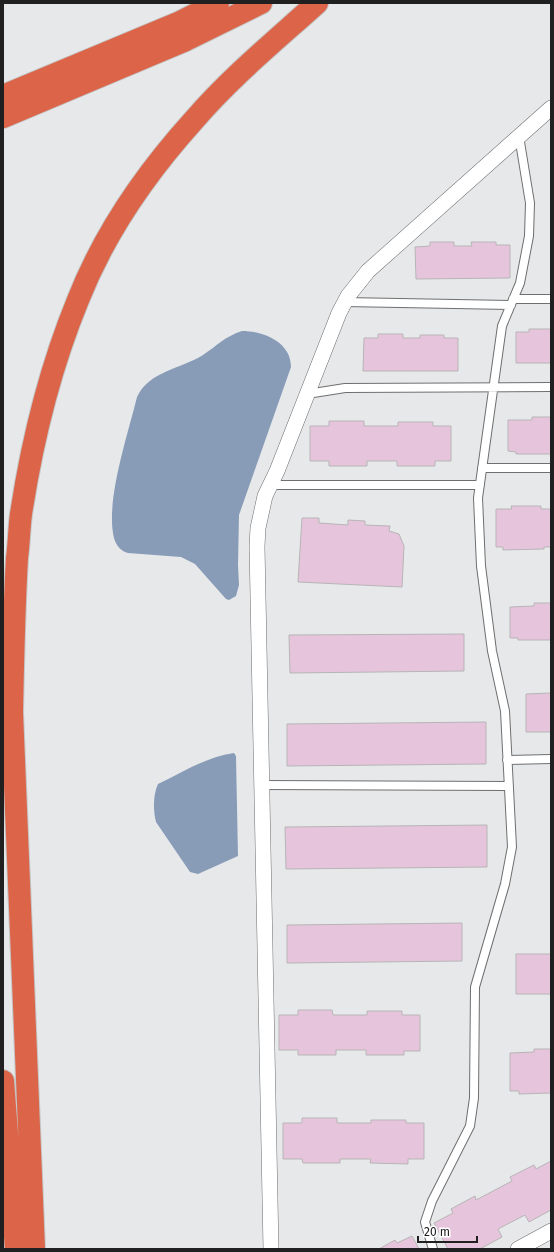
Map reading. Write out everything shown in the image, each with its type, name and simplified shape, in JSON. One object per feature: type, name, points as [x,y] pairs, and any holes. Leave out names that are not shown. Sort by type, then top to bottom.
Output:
[{"type":"highway","points":[[3,96],[136,41],[218,3]]},
{"type":"highway","points":[[3,117],[186,40],[261,3]]},
{"type":"highway","points":[[34,1249],[12,712],[13,645],[21,515],[36,435],[61,346],[78,299],[98,258],[121,218],[146,180],[194,120],[248,65],[317,3]]},
{"type":"highway","points":[[3,1082],[16,1249]]},
{"type":"street","points":[[271,1249],[257,546],[262,510],[270,485],[344,302],[368,271],[551,108]]},
{"type":"street","points":[[518,1249],[551,1231]]},
{"type":"lane","points":[[433,1249],[425,1222],[432,1201],[470,1126],[474,1098],[475,987],[505,884],[512,847],[505,711],[492,651],[481,566],[478,505],[502,326],[520,283],[531,221],[530,203],[519,136]]},
{"type":"lane","points":[[344,302],[512,302],[551,299]]},
{"type":"lane","points":[[307,394],[345,388],[551,387]]},
{"type":"lane","points":[[482,468],[551,468]]},
{"type":"lane","points":[[270,485],[480,485]]},
{"type":"lane","points":[[507,760],[551,758]]},
{"type":"lane","points":[[262,785],[509,786]]},
{"type":"water","points":[[242,331],[259,333],[281,345],[290,358],[291,367],[239,515],[239,585],[236,596],[229,600],[226,599],[195,564],[181,557],[128,553],[122,550],[114,540],[112,518],[113,501],[119,465],[137,397],[142,388],[157,376],[194,360],[226,339]]},
{"type":"water","points":[[234,753],[236,756],[238,856],[198,874],[190,872],[156,822],[154,803],[156,788],[158,784],[195,766],[214,758]]},
{"type":"building","points":[[430,242],[454,242],[454,246],[472,246],[471,242],[496,242],[496,245],[510,245],[510,278],[416,279],[415,247],[430,246]]},
{"type":"building","points":[[529,329],[551,329],[551,363],[516,363],[516,332],[529,332]]},
{"type":"building","points":[[378,334],[403,334],[403,338],[420,338],[420,335],[444,335],[444,338],[458,338],[458,371],[363,371],[364,338],[378,338]]},
{"type":"building","points":[[532,417],[551,417],[551,454],[516,454],[516,452],[508,451],[508,420],[532,420]]},
{"type":"building","points":[[329,421],[364,421],[364,426],[398,426],[398,422],[433,422],[433,426],[451,426],[451,461],[435,461],[435,466],[397,466],[397,461],[367,461],[367,466],[329,466],[329,461],[310,461],[310,426],[329,426]]},
{"type":"building","points":[[511,506],[541,506],[541,509],[551,509],[551,547],[544,547],[544,549],[503,550],[503,547],[496,547],[496,509],[512,509]]},
{"type":"building","points":[[302,518],[319,518],[319,523],[348,525],[348,520],[365,521],[365,525],[390,526],[389,531],[399,534],[404,546],[402,587],[298,582]]},
{"type":"building","points":[[534,603],[551,603],[551,640],[518,640],[518,638],[510,638],[510,607],[534,606]]},
{"type":"building","points":[[464,634],[464,671],[290,673],[289,635]]},
{"type":"building","points":[[551,693],[551,732],[526,732],[526,694]]},
{"type":"building","points":[[486,722],[486,764],[287,766],[287,724]]},
{"type":"building","points":[[487,825],[487,867],[286,869],[285,827]]},
{"type":"building","points":[[462,923],[462,961],[287,963],[287,925]]},
{"type":"building","points":[[516,954],[551,954],[551,994],[516,994]]},
{"type":"building","points":[[298,1010],[332,1010],[333,1015],[367,1015],[367,1011],[402,1011],[402,1015],[420,1015],[420,1051],[404,1051],[404,1055],[366,1055],[366,1050],[336,1050],[336,1055],[298,1055],[298,1050],[279,1050],[279,1015],[298,1015]]},
{"type":"building","points":[[534,1049],[551,1049],[551,1093],[519,1094],[519,1091],[510,1091],[510,1053],[534,1052]]},
{"type":"building","points":[[302,1118],[337,1118],[337,1123],[371,1123],[371,1120],[406,1120],[406,1123],[424,1123],[424,1159],[408,1159],[408,1164],[370,1163],[371,1159],[340,1159],[340,1163],[303,1163],[302,1159],[283,1159],[283,1123],[302,1123]]},
{"type":"building","points":[[551,1161],[551,1210],[529,1222],[525,1215],[498,1229],[502,1237],[480,1249],[448,1249],[434,1223],[453,1213],[451,1209],[475,1196],[476,1200],[512,1181],[510,1177],[534,1165],[536,1169]]},
{"type":"building","points":[[412,1236],[419,1249],[379,1249],[395,1240],[397,1243]]}]
